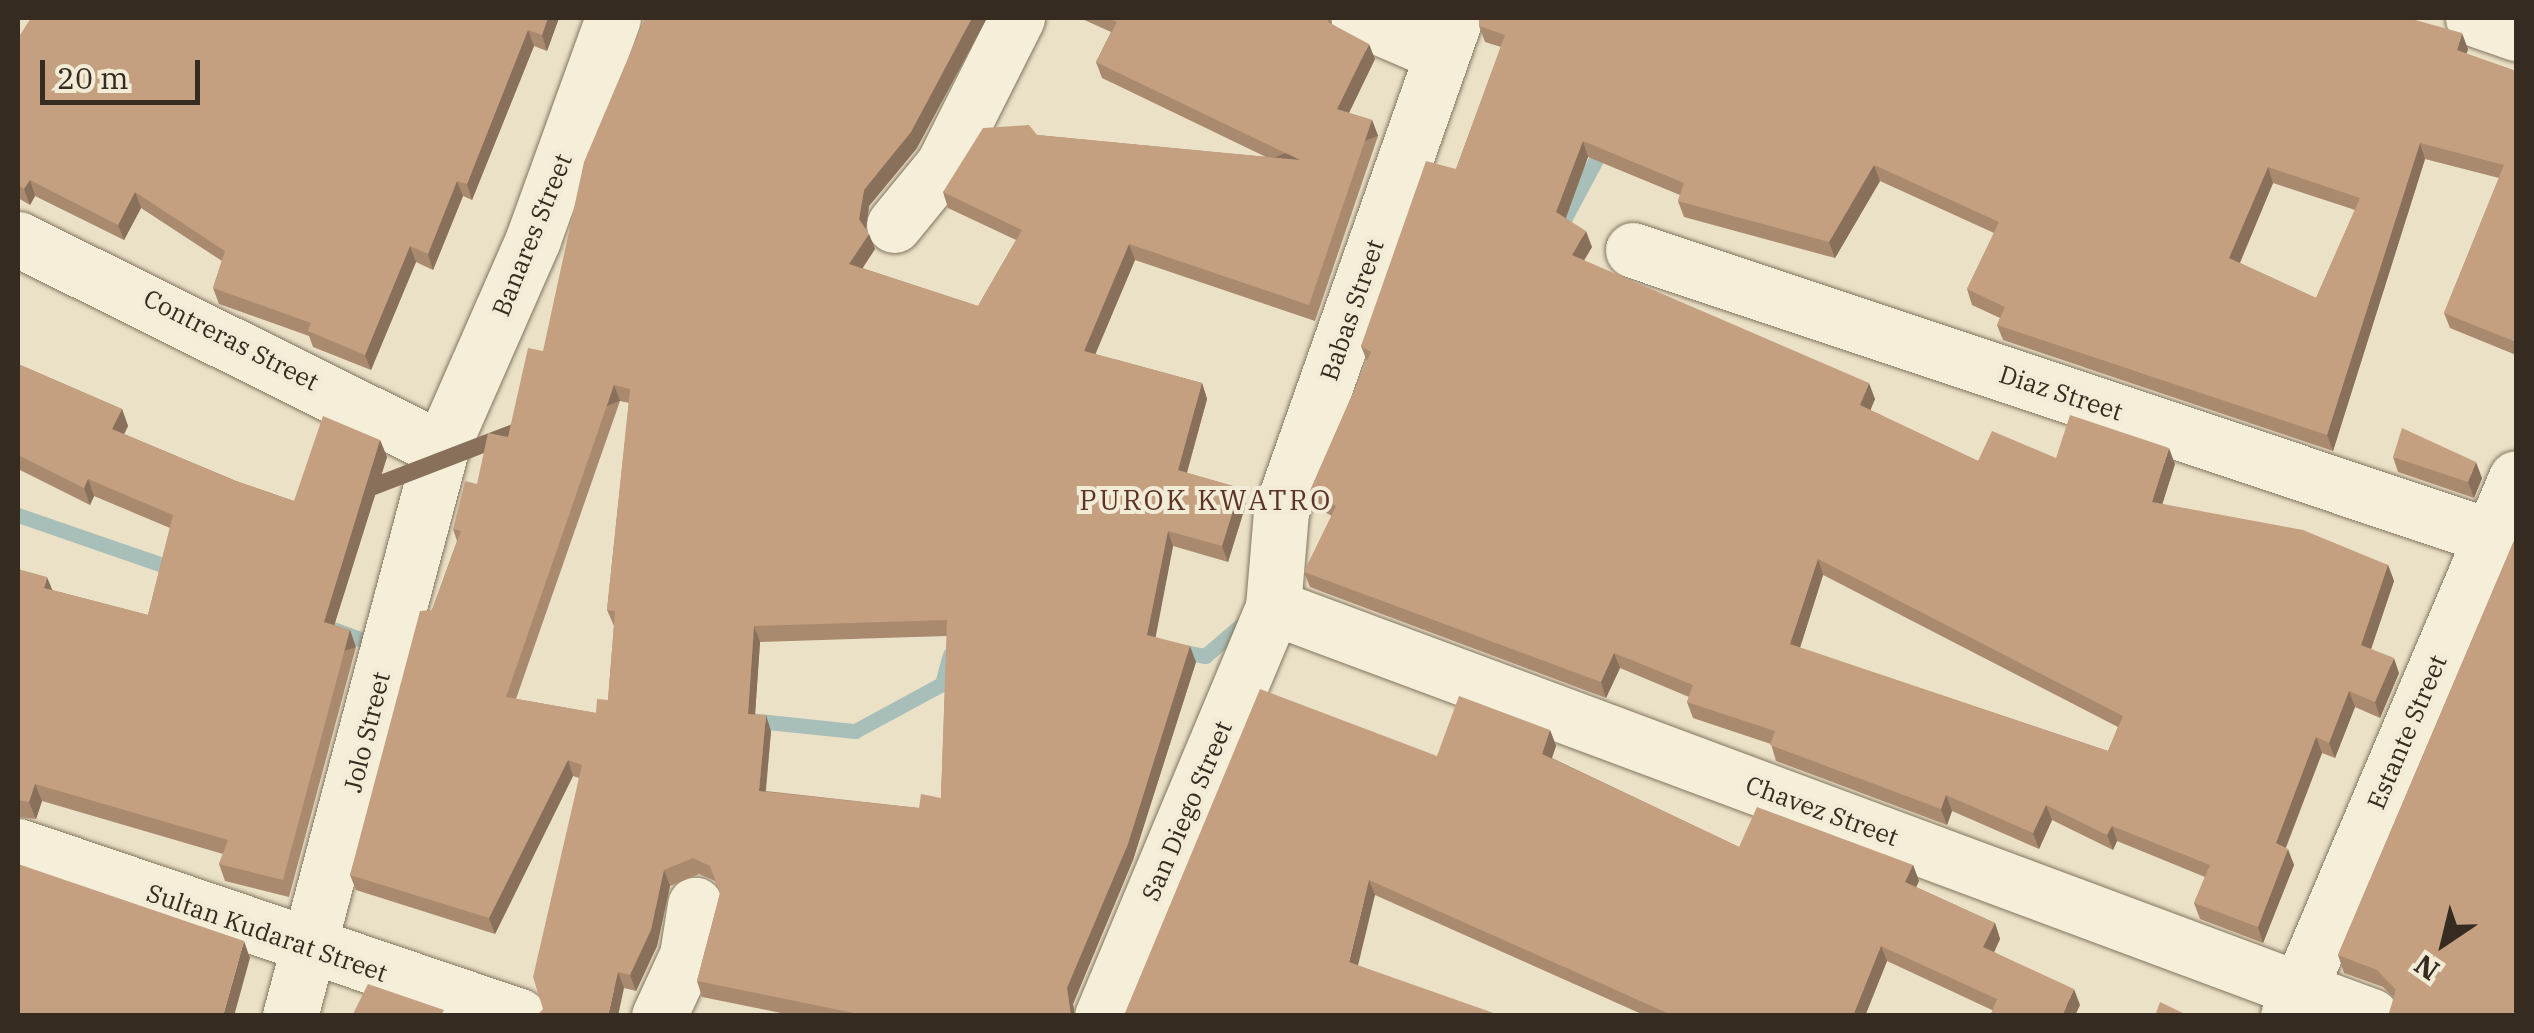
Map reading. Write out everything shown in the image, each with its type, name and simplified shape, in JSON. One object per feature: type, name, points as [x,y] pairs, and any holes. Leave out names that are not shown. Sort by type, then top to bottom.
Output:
[{"type":"street","name":"Banares Street","points":[[441,449],[533,238],[613,18]]},
{"type":"street","points":[[894,225],[943,165],[1017,18]]},
{"type":"street","points":[[1358,18],[1449,36]]},
{"type":"street","points":[[2473,18],[2516,32]]},
{"type":"street","name":"Babas Street","points":[[1273,593],[1281,511],[1449,36]]},
{"type":"street","name":"Contreras Street","points":[[18,239],[441,449]]},
{"type":"street","name":"Diaz Street","points":[[1633,250],[2490,536]]},
{"type":"street","name":"Jolo Street","points":[[290,1016],[312,951],[441,449]]},
{"type":"street","name":"Estante Street","points":[[2293,1001],[2516,478]]},
{"type":"street","name":"Chavez Street","points":[[1273,593],[2293,1001],[2371,1016]]},
{"type":"street","name":"San Diego Street","points":[[1102,1016],[1273,593]]},
{"type":"street","name":"Sultan Kudarat Street","points":[[18,846],[312,951],[518,1016]]},
{"type":"street","points":[[659,1016],[686,955],[695,905]]},
{"type":"building","points":[[31,18],[548,18],[542,35],[528,30],[467,184],[457,181],[428,254],[410,246],[365,355],[308,331],[311,323],[213,288],[225,251],[135,192],[118,225],[30,180],[24,189],[18,185],[18,38]]},
{"type":"building","points":[[645,18],[972,18],[911,132],[864,190],[859,219],[869,234],[849,264],[978,306],[1022,230],[943,192],[983,128],[1029,125],[1037,135],[1300,160],[1096,62],[1117,22],[1107,18],[1327,18],[1369,44],[1337,109],[1372,120],[1309,305],[1129,244],[1084,351],[1202,383],[1178,470],[1240,488],[1222,546],[1168,531],[1147,635],[1190,646],[1128,844],[1067,988],[1071,1016],[869,1016],[697,981],[720,893],[710,866],[693,858],[664,870],[651,930],[630,975],[618,972],[608,1016],[536,1016],[543,1009],[533,977],[582,765],[568,760],[489,918],[350,875],[420,611],[432,610],[461,531],[453,529],[465,481],[477,484],[488,433],[508,437],[528,348],[543,351],[584,162]],"holes":[[[614,385],[630,389],[607,610],[615,611],[608,700],[597,699],[596,713],[506,697]],[[947,620],[941,798],[921,794],[919,808],[759,791],[766,715],[748,714],[754,626]]]},
{"type":"building","points":[[1479,18],[2408,18],[2462,33],[2457,50],[2516,71],[2516,342],[2444,313],[2504,165],[2420,143],[2327,435],[1997,325],[2005,307],[1967,289],[1999,222],[1874,165],[1829,242],[1678,201],[1684,183],[1583,141],[1556,212],[1586,231],[1572,255],[1869,383],[1860,405],[1978,461],[1992,431],[2056,458],[2070,415],[2169,448],[2152,502],[2303,530],[2388,565],[2361,645],[2394,658],[2375,702],[2349,691],[2329,743],[2316,737],[2276,843],[2288,849],[2258,927],[2194,903],[2210,865],[2112,826],[2107,835],[2046,805],[2033,833],[1946,795],[1941,809],[1770,745],[1775,731],[1687,702],[1693,685],[1614,653],[1601,682],[1304,572],[1336,506],[1310,491],[1371,352],[1361,346],[1426,161],[1456,169],[1505,35],[1479,26]],"holes":[[[2268,167],[2360,198],[2316,298],[2229,258]],[[1818,559],[2123,716],[2108,751],[1790,644]]]},
{"type":"building","points":[[18,364],[122,409],[112,429],[294,501],[323,416],[380,440],[324,622],[350,630],[283,880],[219,864],[228,840],[35,784],[29,802],[18,800],[18,569],[47,577],[44,588],[148,615],[173,515],[88,479],[84,488],[18,455]]},
{"type":"building","points":[[2402,428],[2476,462],[2468,482],[2393,457]]},
{"type":"building","points":[[2516,536],[2516,1016],[2388,1016],[2396,990],[2377,970],[2338,955]]},
{"type":"building","points":[[1260,689],[1437,756],[1459,696],[1550,730],[1542,754],[1739,847],[1757,807],[1913,865],[1905,882],[1995,923],[1983,947],[2074,989],[2062,1016],[1990,1016],[1997,999],[1881,946],[1853,1016],[1674,1016],[1369,880],[1349,962],[1502,1016],[1121,1016]]},
{"type":"building","points":[[18,864],[244,941],[223,1016],[18,1016]]},
{"type":"building","points":[[368,984],[444,1010],[441,1016],[352,1016]]},
{"type":"building","points":[[2160,1002],[2189,1016],[2155,1016]]},
{"type":"waterway","points":[[1559,229],[1605,143]]},
{"type":"waterway","points":[[18,515],[180,571]]},
{"type":"waterway","points":[[1174,650],[1205,656],[1247,620]]},
{"type":"waterway","points":[[333,629],[376,645]]},
{"type":"waterway","points":[[748,720],[855,731],[942,684],[950,655]]},
{"type":"district","name":"PUROK KWATRO","points":[[1206,500]]}]
